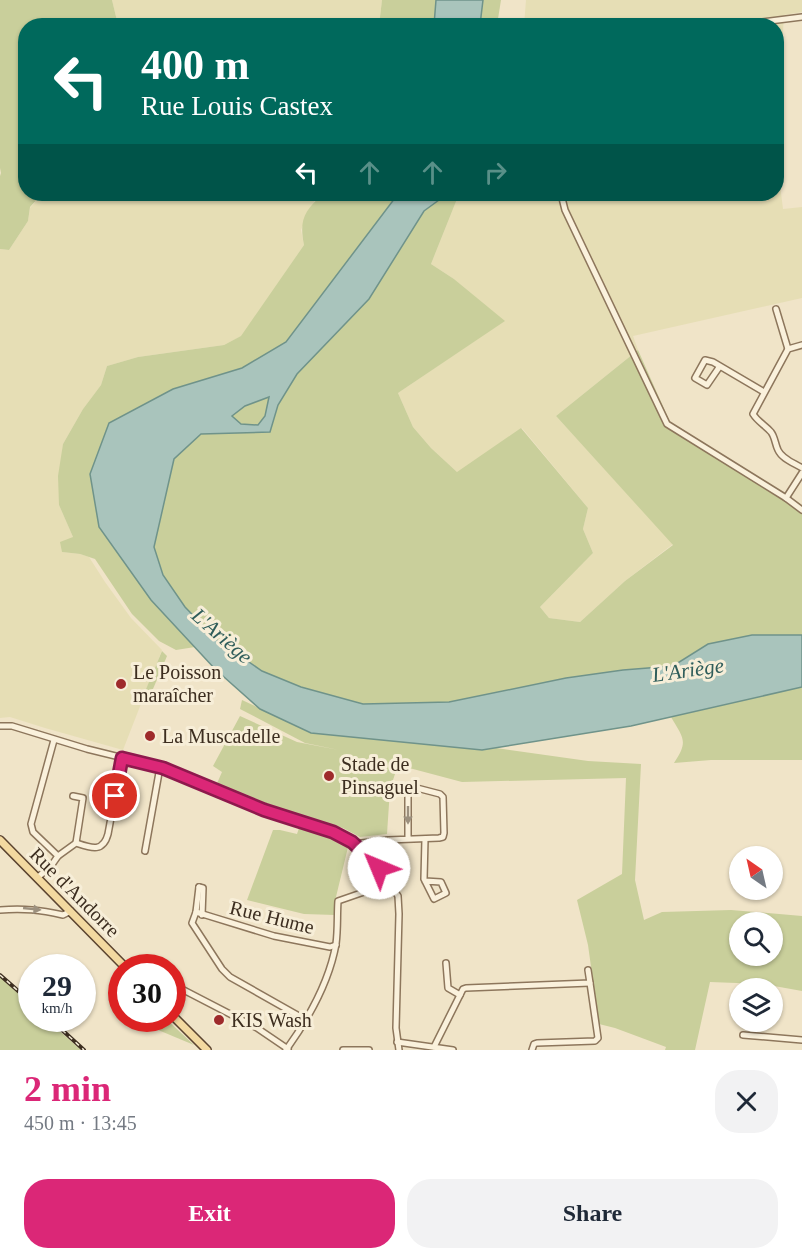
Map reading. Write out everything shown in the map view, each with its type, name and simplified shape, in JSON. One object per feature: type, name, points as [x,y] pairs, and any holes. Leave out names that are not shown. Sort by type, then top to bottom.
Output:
[{"type":"main road","name":"Rue d'Andorre","points":[[0,840],[112,954]]},
{"type":"main road","points":[[186,1028],[207,1050]]},
{"type":"street","points":[[784,18],[802,16]]},
{"type":"street","points":[[563,201],[565,210],[668,424],[802,510]]},
{"type":"street","points":[[776,309],[788,349]]},
{"type":"street","points":[[802,345],[788,349],[753,414],[771,432],[782,457],[802,468]]},
{"type":"street","points":[[720,366],[707,385],[695,378],[705,360],[713,362],[720,366],[764,392]]},
{"type":"street","points":[[786,498],[802,473]]},
{"type":"street","points":[[0,726],[12,726],[54,740],[160,767],[264,810],[333,832],[353,844],[365,854],[398,896],[397,1042],[399,1050]]},
{"type":"street","points":[[54,740],[31,824],[33,832],[57,855]]},
{"type":"street","points":[[76,843],[87,847],[98,847],[104,844],[122,758]]},
{"type":"street","points":[[144,850],[160,767]]},
{"type":"street","points":[[353,844],[443,837],[443,797],[440,794],[413,787],[408,791],[408,839]]},
{"type":"street","points":[[37,878],[51,866],[57,855],[76,843],[83,798],[74,796]]},
{"type":"street","points":[[424,881],[425,839]]},
{"type":"street","points":[[365,854],[366,847],[371,842]]},
{"type":"street","points":[[186,991],[258,1028],[287,1049],[306,1020],[324,985],[336,945],[338,901],[390,883]]},
{"type":"street","points":[[0,910],[23,908],[63,915],[71,911]]},
{"type":"street","name":"Rue Hume","points":[[306,1020],[230,977],[222,969],[192,923],[199,914],[274,936],[330,947],[336,945]]},
{"type":"street","points":[[446,963],[448,988],[460,995]]},
{"type":"street","points":[[532,1050],[534,1044],[537,1043],[596,1041],[598,1038],[588,970]]},
{"type":"street","points":[[434,1047],[463,989],[590,983]]},
{"type":"street","points":[[743,1035],[802,1040]]},
{"type":"street","points":[[397,1042],[419,1047],[453,1050]]},
{"type":"street","points":[[343,1050],[369,1050]]},
{"type":"shaded area","points":[[112,0],[382,0],[380,18],[116,18]]},
{"type":"shaded area","points":[[526,0],[802,0],[802,12],[784,15],[784,18],[525,18]]},
{"type":"shaded area","points":[[36,201],[315,201],[301,230],[304,245],[242,336],[224,345],[138,357],[107,366],[101,385],[83,409],[63,444],[59,505],[73,537],[62,552],[89,557],[131,618],[162,650],[123,750],[10,717],[0,718],[0,249],[9,250],[28,221],[30,208]]},
{"type":"shaded area","points":[[456,201],[782,201],[783,209],[802,207],[802,298],[633,336],[638,350],[556,416],[673,544],[625,581],[580,622],[549,618],[540,607],[593,553],[583,529],[588,508],[522,428],[458,473],[431,448],[413,427],[398,393],[504,321],[454,279],[431,264]]},
{"type":"green space","points":[[0,0],[112,0],[116,18],[18,18],[18,201],[36,201],[30,207],[28,221],[9,250],[0,249]]},
{"type":"green space","points":[[382,0],[436,0],[435,18],[380,18]]},
{"type":"green space","points":[[483,0],[501,0],[498,18],[481,18]]},
{"type":"green space","points":[[316,201],[393,201],[286,342],[242,368],[173,389],[99,527],[151,600],[195,647],[176,650],[159,641],[132,614],[95,559],[62,552],[60,542],[73,537],[59,505],[58,476],[63,444],[83,409],[101,385],[107,366],[138,357],[224,345],[241,336],[304,245],[302,229],[304,216]]},
{"type":"green space","points":[[438,201],[456,201],[431,264],[454,279],[505,321],[398,393],[413,427],[431,448],[457,472],[521,428],[588,508],[583,529],[593,553],[540,607],[549,618],[580,622],[625,581],[673,545],[556,416],[638,350],[670,422],[802,505],[802,635],[752,635],[708,644],[673,666],[566,678],[449,702],[363,704],[301,687],[262,671],[217,640],[185,607],[163,575],[154,547],[174,459],[201,434],[270,432],[278,405],[297,374],[369,299],[424,211]]},
{"type":"green space","points":[[269,397],[265,416],[258,425],[241,424],[232,416],[245,406]]},
{"type":"green space","points":[[162,651],[167,656],[150,696],[144,694]]},
{"type":"green space","points":[[802,687],[802,760],[711,760],[674,763],[682,749],[683,740],[671,717]]},
{"type":"green space","points":[[242,700],[312,733],[482,750],[496,748],[588,761],[641,764],[635,880],[644,920],[662,912],[731,910],[755,912],[729,912],[729,966],[783,966],[783,914],[802,916],[802,991],[783,988],[783,978],[729,978],[729,983],[710,982],[695,1050],[665,1050],[666,1047],[599,1024],[588,945],[577,900],[622,874],[626,778],[462,782],[398,765],[390,789],[387,834],[360,837],[343,828],[215,788],[222,772],[213,766],[240,716],[297,742],[339,750],[305,743],[240,709]]},
{"type":"green space","points":[[300,825],[330,833],[349,843],[335,901],[335,915],[304,914],[247,900],[273,830],[297,834]]},
{"type":"green space","points":[[0,977],[18,993],[18,1032],[61,1032],[81,1050],[0,1050]]},
{"type":"green space","points":[[163,1032],[180,1032],[194,1045]]},
{"type":"water","points":[[436,0],[483,0],[481,18],[435,18]]},
{"type":"water","name":"L'Ariège","points":[[393,201],[438,201],[424,211],[369,299],[297,374],[278,405],[270,432],[201,434],[174,459],[154,547],[163,575],[185,607],[217,640],[262,671],[301,687],[363,704],[449,702],[566,678],[673,666],[708,644],[752,635],[802,635],[802,687],[631,726],[482,750],[311,733],[260,709],[215,669],[151,600],[99,527],[90,474],[109,423],[173,389],[242,368],[286,342]],"holes":[[[269,397],[265,416],[258,425],[241,424],[232,416],[245,406]]]},
{"type":"railway","points":[[0,975],[18,991]]},
{"type":"railway","points":[[64,1032],[84,1050]]},
{"type":"place","name":"Le Poisson maraîcher","points":[[121,684]]},
{"type":"place","name":"La Muscadelle","points":[[150,736]]},
{"type":"place","name":"Stade de Pinsaguel","points":[[329,776]]},
{"type":"place","name":"KIS Wash","points":[[219,1020]]},
{"type":"route","points":[[115,796],[122,758],[160,767],[264,810],[333,832],[352,842],[379,868]]}]
